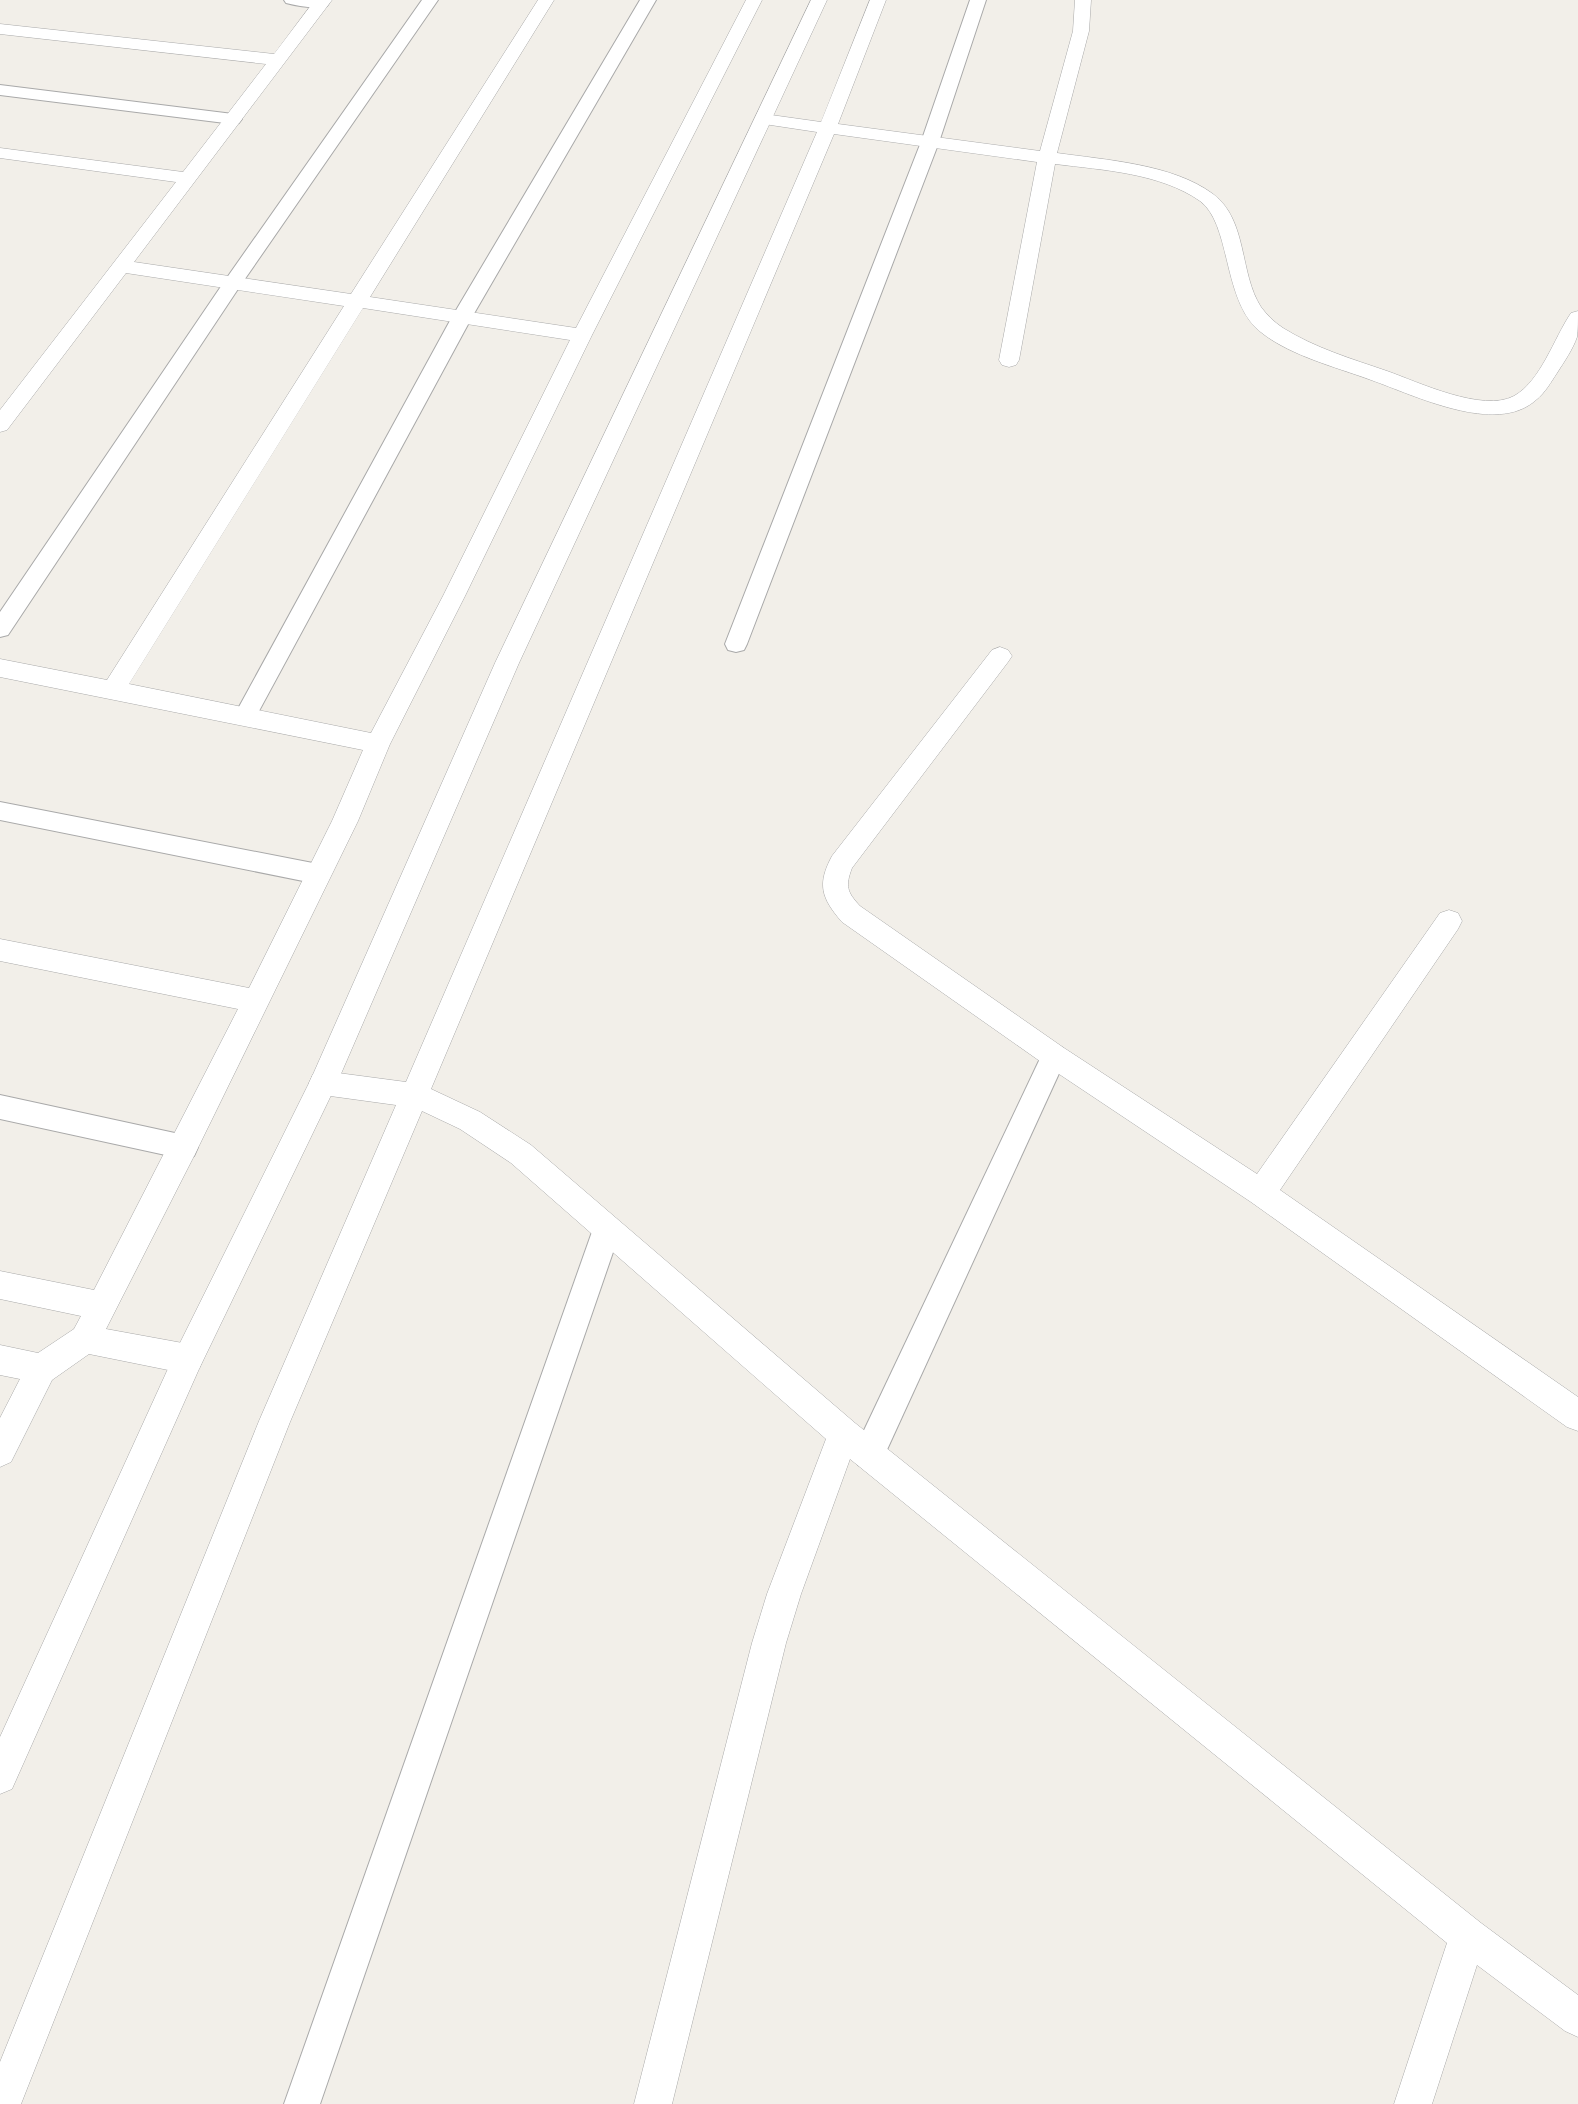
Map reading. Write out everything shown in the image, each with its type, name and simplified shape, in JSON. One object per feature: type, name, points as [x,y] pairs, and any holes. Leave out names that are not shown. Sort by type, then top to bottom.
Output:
[{"type":"street","points":[[113,690],[546,0]]},
{"type":"street","points":[[0,1451],[41,1369],[85,1339],[256,1002],[345,821],[378,744],[433,640],[582,335],[754,0]]},
{"type":"street","points":[[0,1777],[188,1359],[323,1082],[507,663],[819,0]]},
{"type":"street","points":[[2,2104],[275,1421],[828,128],[878,0]]},
{"type":"street","points":[[1009,360],[1047,158],[1081,31],[1083,0]]},
{"type":"street","points":[[0,425],[322,2]]},
{"type":"street","points":[[0,29],[278,60]]},
{"type":"street","points":[[764,119],[1047,158],[1145,173],[1175,181],[1195,190],[1211,201],[1221,216],[1247,301],[1262,322],[1293,343],[1452,402],[1502,407],[1523,400],[1538,387],[1578,317]]},
{"type":"street","points":[[0,153],[188,178]]},
{"type":"street","points":[[121,266],[582,335]]},
{"type":"street","points":[[1000,656],[841,863],[834,879],[838,900],[851,914],[1054,1056],[1261,1193],[1578,1416]]},
{"type":"street","points":[[0,668],[378,744]]},
{"type":"street","points":[[1261,1193],[1449,921]]},
{"type":"street","points":[[0,950],[256,1002]]},
{"type":"street","points":[[323,1082],[414,1096],[443,1107],[477,1125],[522,1154],[857,1444],[1468,1936],[1578,2018]]},
{"type":"street","points":[[0,1284],[102,1306]]},
{"type":"street","points":[[85,1339],[188,1359]]},
{"type":"street","points":[[0,1360],[41,1369]]},
{"type":"street","points":[[653,2104],[769,1643],[784,1594],[857,1444]]},
{"type":"street","points":[[1413,2104],[1468,1936]]},
{"type":"lane","points":[[292,0],[322,2]]},
{"type":"lane","points":[[0,629],[232,282],[430,0]]},
{"type":"lane","points":[[245,716],[462,317],[648,0]]},
{"type":"lane","points":[[736,644],[930,142],[978,0]]},
{"type":"lane","points":[[0,90],[233,119]]},
{"type":"lane","points":[[0,811],[318,874]]},
{"type":"lane","points":[[857,1444],[1054,1056]]},
{"type":"lane","points":[[0,1108],[184,1147]]},
{"type":"lane","points":[[302,2104],[607,1228]]}]
